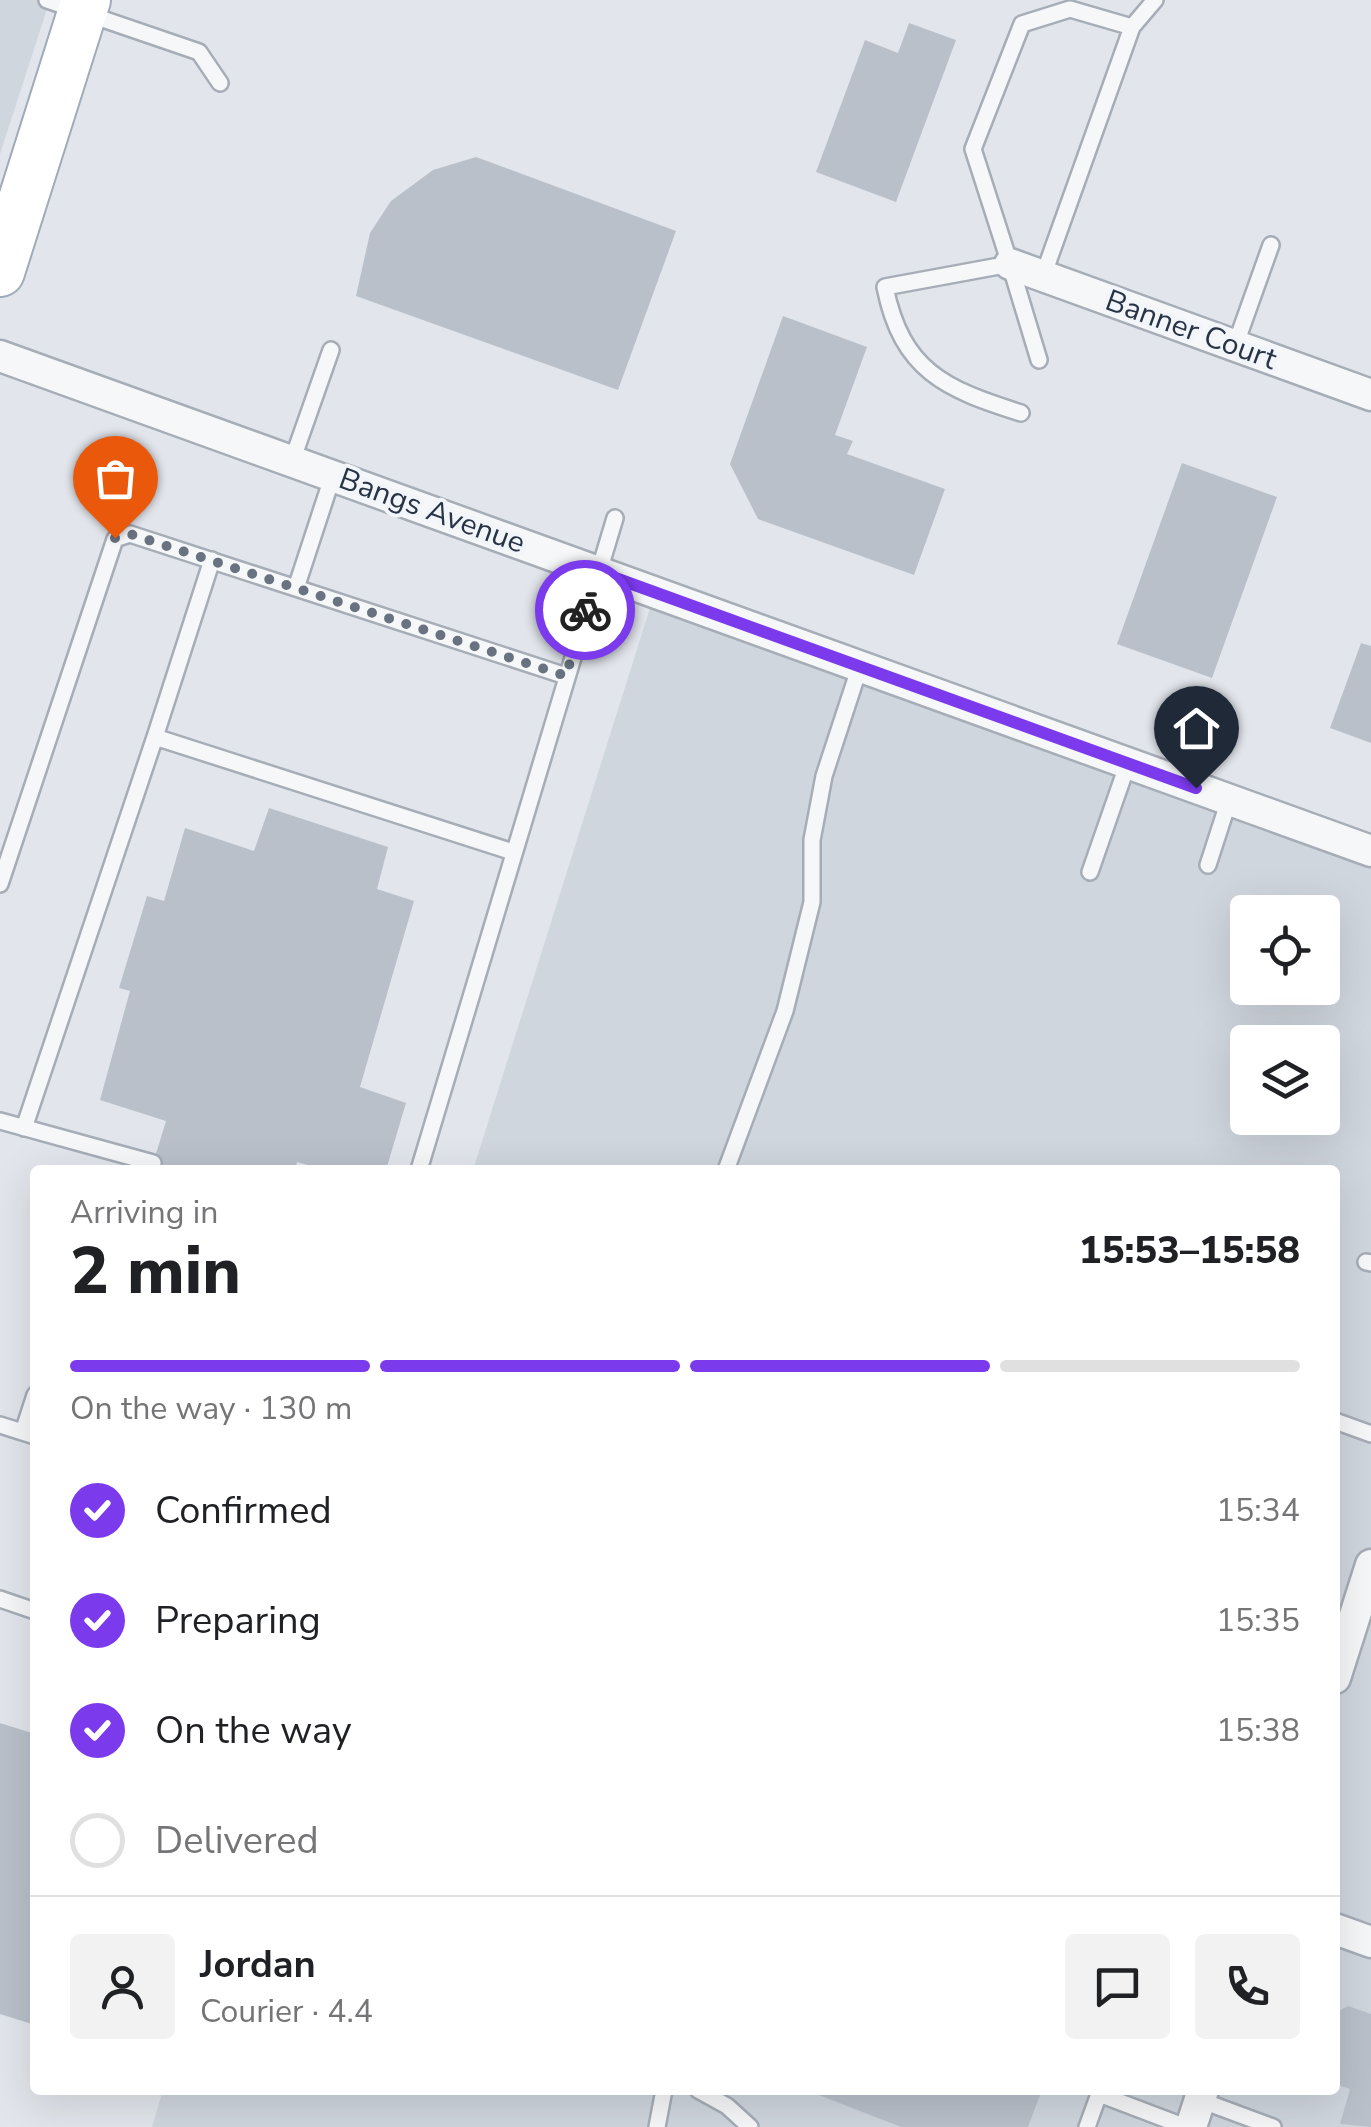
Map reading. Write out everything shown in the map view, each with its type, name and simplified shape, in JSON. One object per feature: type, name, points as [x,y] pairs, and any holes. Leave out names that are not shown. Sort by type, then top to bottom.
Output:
[{"type":"main road","points":[[0,272],[72,4]]},
{"type":"street","name":"Banner Court","points":[[1010,264],[1371,395]]},
{"type":"street","name":"Bangs Avenue","points":[[0,356],[1371,851]]},
{"type":"street","points":[[1340,1662],[1371,1565]]},
{"type":"street","points":[[1340,1931],[1371,1942]]},
{"type":"lane","points":[[1043,276],[1132,27],[1156,0]]},
{"type":"lane","points":[[72,4],[199,52],[220,82]]},
{"type":"lane","points":[[1040,360],[974,148],[1022,24],[1070,8],[1132,27]]},
{"type":"lane","points":[[1235,346],[1271,245]]},
{"type":"lane","points":[[1010,264],[885,286],[892,319],[927,373],[960,394],[1021,413]]},
{"type":"lane","points":[[292,461],[331,350]]},
{"type":"lane","points":[[296,588],[332,475]]},
{"type":"lane","points":[[420,1165],[596,571],[616,518]]},
{"type":"lane","points":[[0,884],[115,538],[130,534],[566,676]]},
{"type":"lane","points":[[24,1128],[212,560]]},
{"type":"lane","points":[[728,1165],[785,1010],[812,902],[812,840],[824,776],[860,666]]},
{"type":"lane","points":[[155,737],[513,852]]},
{"type":"lane","points":[[1090,872],[1128,762]]},
{"type":"lane","points":[[1208,864],[1230,800]]},
{"type":"lane","points":[[0,1121],[153,1163]]},
{"type":"lane","points":[[107,1165],[111,1152]]},
{"type":"lane","points":[[1340,1424],[1371,1434]]},
{"type":"lane","points":[[0,1425],[29,1434]]},
{"type":"lane","points":[[0,1599],[30,1609]]},
{"type":"lane","points":[[657,2127],[663,2095]]},
{"type":"lane","points":[[707,2095],[727,2106],[750,2127]]},
{"type":"lane","points":[[1087,2127],[1099,2095]]},
{"type":"lane","points":[[1105,2095],[1274,2127]]},
{"type":"shaded area","points":[[0,0],[50,0],[0,154]]},
{"type":"shaded area","points":[[655,592],[1371,852],[1371,2127],[152,2127],[162,2095],[1340,2095],[1340,1165],[475,1165]]},
{"type":"building","points":[[909,23],[956,40],[896,202],[816,172],[865,40],[898,53]]},
{"type":"building","points":[[476,157],[676,231],[618,390],[356,296],[370,233],[391,201],[433,170]]},
{"type":"building","points":[[783,316],[867,347],[835,435],[853,441],[847,454],[945,489],[914,575],[758,519],[730,464]]},
{"type":"building","points":[[1182,463],[1277,497],[1212,678],[1117,644]]},
{"type":"building","points":[[1361,643],[1371,646],[1371,743],[1330,728]]},
{"type":"building","points":[[269,808],[388,847],[377,889],[414,901],[360,1087],[406,1103],[387,1165],[297,1162],[153,1165],[166,1121],[100,1100],[130,991],[119,988],[147,896],[164,901],[185,828],[254,851]]},
{"type":"building","points":[[0,1723],[30,1732],[30,2023],[0,2014]]},
{"type":"building","points":[[1348,2006],[1371,2014],[1371,2127],[1340,2124],[1350,2089],[1340,2086],[1340,2010]]},
{"type":"building","points":[[819,2095],[1040,2095],[1028,2127],[901,2127]]},
{"type":"way so far","points":[[115,538],[130,534],[566,676],[585,610]]},
{"type":"route","points":[[585,610],[596,571],[1196,788]]}]
